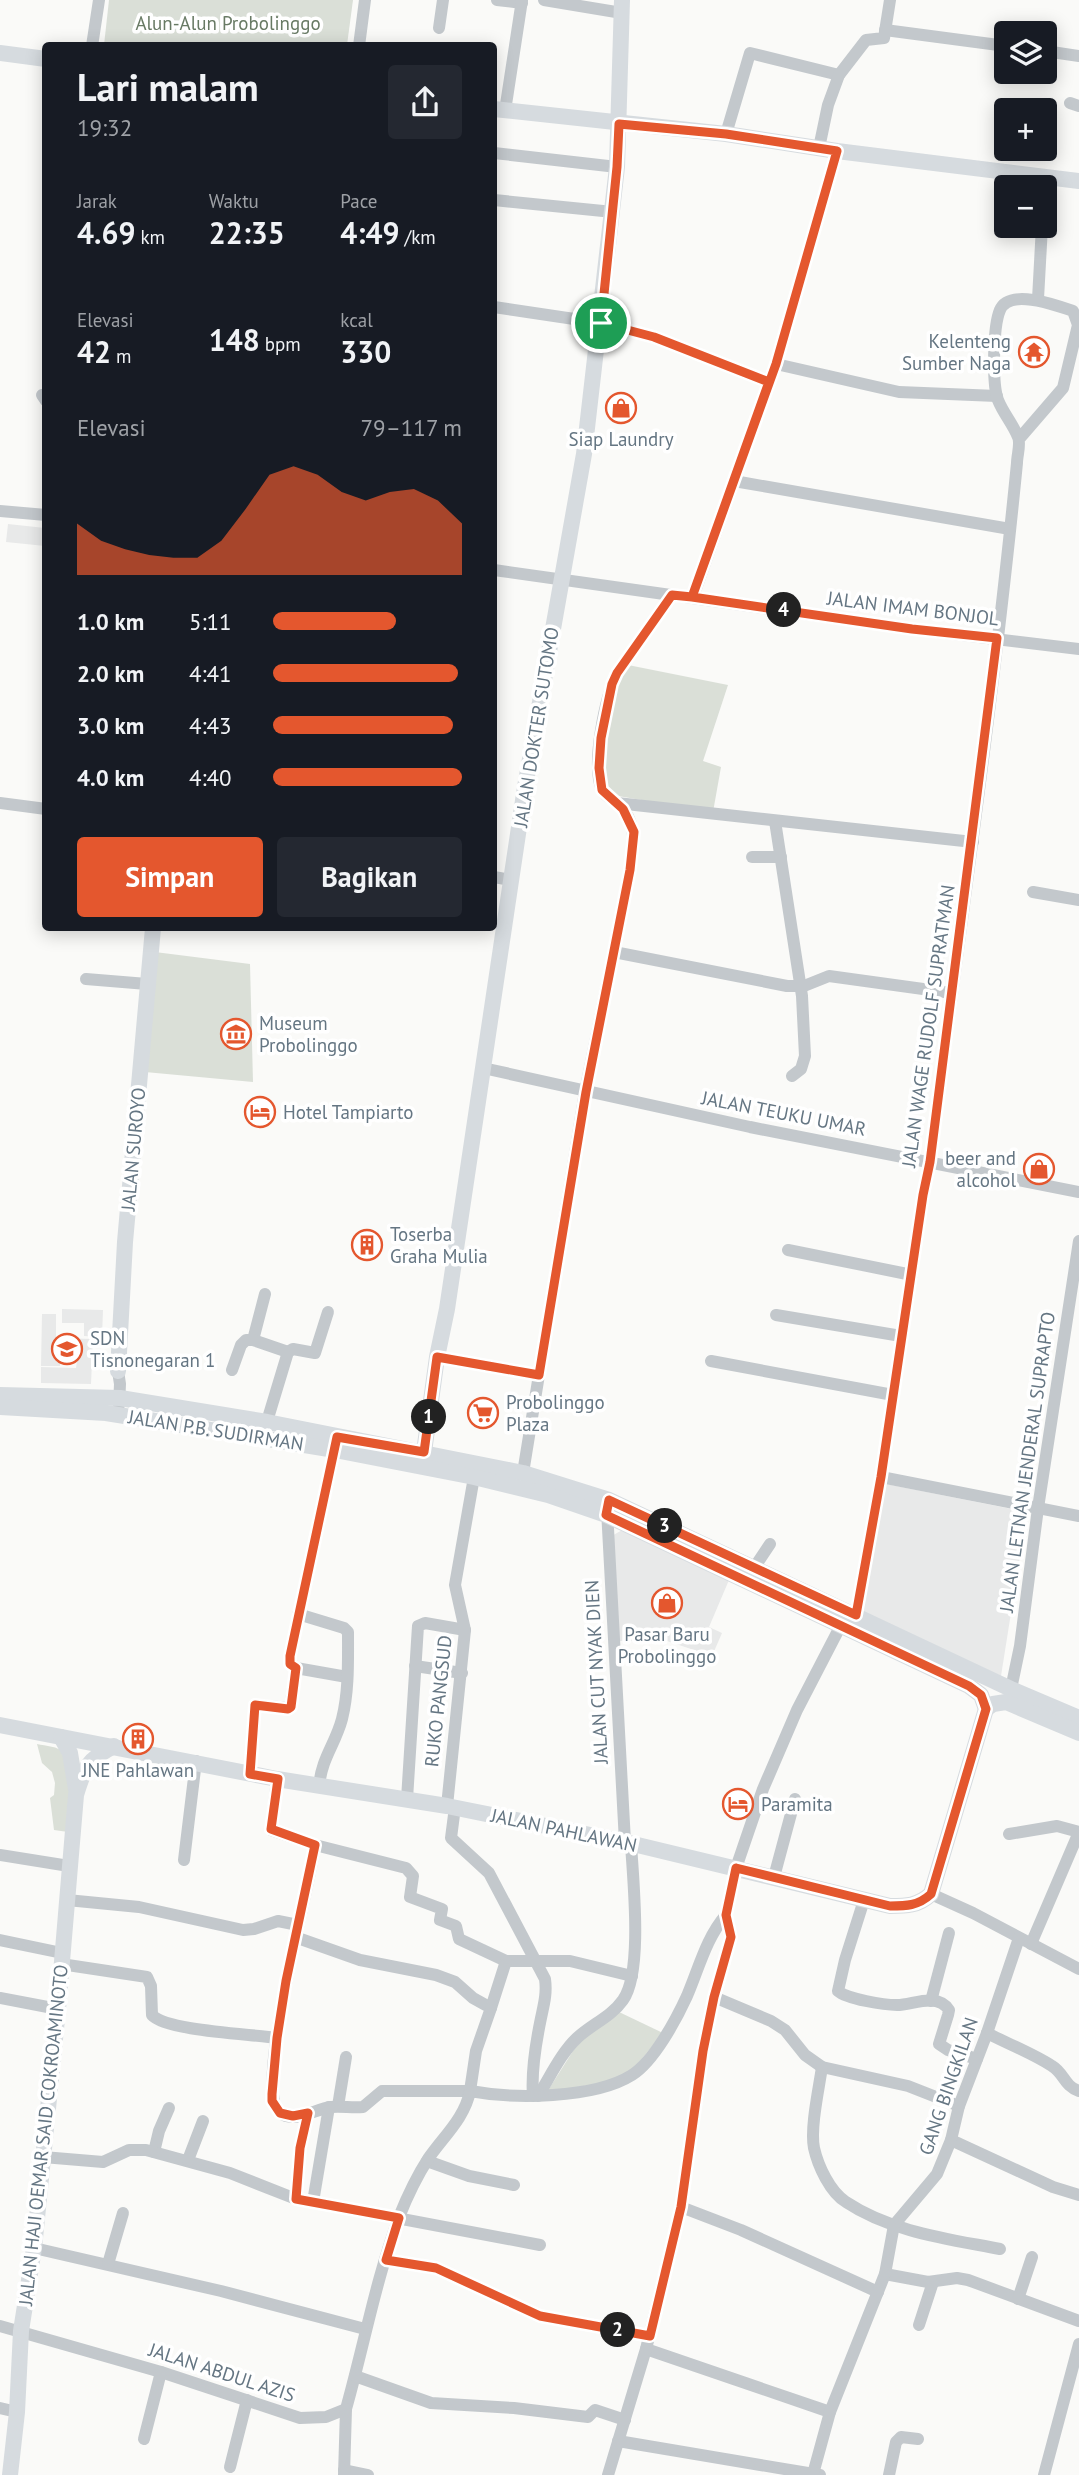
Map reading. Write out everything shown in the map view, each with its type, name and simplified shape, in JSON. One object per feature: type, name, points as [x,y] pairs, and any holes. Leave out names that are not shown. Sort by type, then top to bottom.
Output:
[{"type":"main road","name":"JALAN DOKTER SUTOMO","points":[[424,1452],[511,880],[560,579],[584,454],[617,167],[622,7]]},
{"type":"main road","points":[[0,53],[42,59]]},
{"type":"main road","points":[[499,110],[726,134],[837,151],[960,165],[1009,175]]},
{"type":"main road","points":[[1057,182],[1079,181]]},
{"type":"main road","name":"JALAN SUROYO","points":[[118,1371],[125,1242],[153,931]]},
{"type":"main road","name":"JALAN P.B. SUDIRMAN","points":[[7,1402],[113,1405],[267,1422],[336,1443],[608,1508],[969,1686],[981,1695],[986,1709]]},
{"type":"main road","name":"JALAN P.B. SUDIRMAN","points":[[113,1405],[262,1438],[424,1452],[523,1472],[754,1568],[1011,1689],[1079,1718]]},
{"type":"main road","points":[[931,1894],[986,1709],[998,1702],[1006,1702],[1079,1733]]},
{"type":"main road","name":"JALAN PAHLAWAN","points":[[0,1725],[196,1761],[250,1774],[451,1807],[628,1843],[890,1906],[910,1906],[923,1902],[931,1894]]},
{"type":"main road","points":[[61,1737],[70,1753],[76,1795]]},
{"type":"main road","points":[[76,1795],[89,1762],[114,1746]]},
{"type":"main road","name":"JALAN HAJI OEMAR SAID COKROAMINOTO","points":[[10,2475],[17,2412],[21,2331],[34,2248],[76,1795]]},
{"type":"street","points":[[93,42],[99,0]]},
{"type":"street","points":[[360,42],[365,0]]},
{"type":"street","points":[[439,28],[443,0]]},
{"type":"street","points":[[497,0],[522,1],[499,110]]},
{"type":"street","points":[[544,0],[622,7]]},
{"type":"street","points":[[819,148],[828,105],[839,75],[866,40],[883,39],[890,0]]},
{"type":"street","points":[[885,30],[994,44]]},
{"type":"street","points":[[726,134],[750,52],[839,75]]},
{"type":"street","points":[[1057,53],[1079,56]]},
{"type":"street","points":[[692,597],[776,364],[837,151]]},
{"type":"street","points":[[497,153],[617,167]]},
{"type":"street","points":[[497,200],[613,212]]},
{"type":"street","points":[[1038,299],[1041,238]]},
{"type":"street","points":[[1038,299],[1073,311],[1078,325],[1063,388],[1019,439],[997,396],[994,368],[1000,308],[1007,301],[1038,299]]},
{"type":"street","points":[[497,307],[601,323],[654,337],[769,382]]},
{"type":"street","points":[[776,364],[905,393],[997,396]]},
{"type":"street","name":"JALAN WAGE RUDOLF SUPRATMAN","points":[[856,1615],[881,1477],[930,1162],[973,842],[1019,439]]},
{"type":"street","points":[[734,481],[1010,529]]},
{"type":"street","points":[[0,511],[42,515]]},
{"type":"street","name":"JALAN IMAM BONJOL","points":[[497,569],[912,629],[1079,649]]},
{"type":"street","points":[[672,595],[612,684],[601,738],[599,768],[603,792],[624,805],[973,842]]},
{"type":"street","points":[[0,803],[42,808]]},
{"type":"street","points":[[523,1472],[586,1092],[630,870],[634,839],[624,805]]},
{"type":"street","points":[[780,822],[781,857],[805,986],[805,1056],[801,1069],[792,1076]]},
{"type":"street","points":[[751,857],[781,857]]},
{"type":"street","points":[[497,878],[511,880]]},
{"type":"street","points":[[1033,892],[1079,900]]},
{"type":"street","points":[[614,952],[744,979],[805,986],[829,976],[952,993]]},
{"type":"street","points":[[86,979],[147,984]]},
{"type":"street","name":"JALAN TEUKU UMAR","points":[[483,1068],[586,1092],[1079,1192]]},
{"type":"street","name":"JALAN LETNAN JENDERAL SUPRAPTO","points":[[1011,1689],[1020,1646],[1079,1241]]},
{"type":"street","points":[[788,1250],[912,1275]]},
{"type":"street","points":[[253,1339],[265,1294]]},
{"type":"street","points":[[262,1438],[288,1352],[293,1349],[315,1353],[328,1312]]},
{"type":"street","points":[[776,1315],[901,1336]]},
{"type":"street","points":[[232,1370],[241,1345],[246,1340],[253,1339],[288,1352]]},
{"type":"street","points":[[437,1357],[539,1375]]},
{"type":"street","points":[[711,1361],[893,1395]]},
{"type":"street","name":"JALAN SUROYO","points":[[113,1405],[118,1371]]},
{"type":"street","points":[[336,1443],[289,1661],[296,1668],[347,1677]]},
{"type":"street","name":"RUKO PANGSUD","points":[[474,1477],[455,1585],[465,1630],[451,1807],[452,1838],[489,1873],[534,1960]]},
{"type":"street","points":[[881,1477],[1079,1517]]},
{"type":"street","name":"JALAN CUT NYAK DIEN","points":[[608,1508],[634,1949],[632,1976]]},
{"type":"street","points":[[754,1568],[770,1544]]},
{"type":"street","points":[[298,1614],[347,1629],[347,1677],[342,1718],[336,1737],[325,1755],[319,1786]]},
{"type":"street","points":[[407,1799],[417,1632],[421,1624],[465,1630]]},
{"type":"street","points":[[609,2472],[648,2342],[681,2207],[701,2063],[714,1997],[731,1937],[726,1915],[736,1868],[763,1789],[797,1710],[841,1625]]},
{"type":"street","points":[[415,1665],[462,1673]]},
{"type":"street","points":[[250,1774],[255,1706],[290,1708],[296,1668]]},
{"type":"street","points":[[184,1860],[196,1761]]},
{"type":"street","points":[[278,1779],[271,1829],[315,1845],[406,1868],[413,1876],[410,1897],[442,1909],[440,1920],[456,1926],[459,1940],[506,1961],[570,1961],[632,1976],[628,1992],[622,2001],[603,2020],[572,2043],[536,2096]]},
{"type":"street","points":[[774,1877],[795,1799]]},
{"type":"street","points":[[1009,1834],[1057,1826],[1079,1832]]},
{"type":"street","name":"GANG BINGKILAN","points":[[894,2225],[933,2180],[951,2140],[959,2106],[1025,1941],[1079,1832]]},
{"type":"street","points":[[315,1845],[277,2038],[272,2101],[280,2113],[286,2116],[302,2116],[334,2107],[363,2108],[382,2091],[470,2091],[536,2096],[559,2095],[617,2083],[635,2074],[670,2029],[686,1998],[713,1930],[726,1915]]},
{"type":"street","points":[[0,1855],[69,1866]]},
{"type":"street","points":[[931,1894],[1079,1969]]},
{"type":"street","points":[[67,1900],[139,1907],[243,1930],[278,1921],[360,1959],[436,1975],[455,1983],[491,2008]]},
{"type":"street","points":[[863,1900],[838,1991],[844,1996],[889,2005],[907,2004],[917,2000],[945,2005],[949,2010],[939,2043],[948,2050],[977,2059]]},
{"type":"street","points":[[931,2001],[949,1933]]},
{"type":"street","points":[[0,1940],[61,1958],[147,1977],[151,1986],[152,2015],[159,2021],[196,2029],[277,2038]]},
{"type":"street","points":[[534,1960],[547,1988],[533,2080],[536,2096]]},
{"type":"street","points":[[368,2475],[344,2472],[346,2409],[365,2329],[399,2218],[427,2161],[467,2104],[476,2050],[506,1961]]},
{"type":"street","points":[[714,1997],[771,2021],[785,2030],[805,2055],[822,2067],[908,2086],[959,2106]]},
{"type":"street","points":[[0,1998],[58,2009]]},
{"type":"street","points":[[987,2033],[1051,2065],[1061,2074],[1068,2086],[1079,2091]]},
{"type":"street","points":[[313,2202],[346,2057]]},
{"type":"street","points":[[822,2067],[813,2138],[820,2166],[833,2189],[845,2202],[894,2225],[1000,2249]]},
{"type":"street","points":[[154,2152],[169,2108]]},
{"type":"street","points":[[296,2199],[300,2148],[308,2113]]},
{"type":"street","points":[[188,2160],[203,2121]]},
{"type":"street","points":[[951,2140],[1053,2187],[1079,2195]]},
{"type":"street","points":[[43,2157],[103,2162],[129,2150],[139,2149],[230,2173],[296,2199],[540,2245]]},
{"type":"street","points":[[427,2161],[469,2176],[514,2185]]},
{"type":"street","points":[[681,2207],[741,2230],[878,2292]]},
{"type":"street","points":[[108,2264],[123,2213]]},
{"type":"street","points":[[618,2441],[817,2474],[830,2412],[885,2274],[894,2225]]},
{"type":"street","points":[[34,2248],[365,2329]]},
{"type":"street","points":[[1018,2298],[1032,2257]]},
{"type":"street","points":[[386,2260],[436,2268],[530,2312],[648,2342],[830,2412]]},
{"type":"street","points":[[885,2274],[933,2282],[957,2278],[968,2280],[1079,2321]]},
{"type":"street","points":[[919,2325],[933,2282]]},
{"type":"street","name":"JALAN ABDUL AZIS","points":[[0,2326],[161,2372],[300,2418],[327,2417],[346,2409]]},
{"type":"street","points":[[1044,2475],[1079,2344]]},
{"type":"street","points":[[144,2439],[161,2372]]},
{"type":"street","points":[[355,2376],[430,2403],[589,2417],[597,2410],[625,2420]]},
{"type":"street","points":[[230,2466],[247,2400]]},
{"type":"street","points":[[0,2408],[17,2412]]},
{"type":"street","points":[[889,2475],[896,2442],[901,2437],[918,2438]]},
{"type":"shaded area","points":[[8,524],[42,528],[42,546],[6,542]]},
{"type":"shaded area","name":"SDN Tisnonegaran 1","points":[[62,1309],[103,1310],[102,1337],[84,1336],[84,1323],[62,1323]]},
{"type":"shaded area","points":[[42,1314],[56,1314],[56,1338],[93,1339],[91,1384],[41,1383],[41,1367],[76,1368],[77,1361],[61,1360],[60,1366],[41,1366]]},
{"type":"shaded area","points":[[886,1484],[1027,1512],[1001,1676],[863,1612]]},
{"type":"shaded area","name":"Pasar Baru Probolinggo","points":[[624,1529],[729,1580],[709,1627],[722,1633],[712,1656],[664,1640],[619,1641],[610,1537]]},
{"type":"green space","name":"Alun-Alun Probolinggo","points":[[109,0],[353,0],[347,42],[104,42]]},
{"type":"green space","points":[[623,664],[728,685],[703,761],[721,767],[713,812],[606,794],[599,768],[603,729]]},
{"type":"green space","points":[[155,952],[250,964],[253,1082],[145,1072]]},
{"type":"green space","points":[[37,1744],[59,1749],[68,1759],[71,1790],[68,1832],[54,1830],[50,1798],[54,1795],[55,1783],[52,1772],[42,1763]]},
{"type":"green space","points":[[619,2012],[663,2033],[631,2072],[614,2081],[547,2092],[586,2035]]},
{"type":"place","name":"Kelenteng Sumber Naga","points":[[1034,352]]},
{"type":"place","name":"Siap Laundry","points":[[621,408]]},
{"type":"place","name":"Museum Probolinggo","points":[[236,1034]]},
{"type":"place","name":"Hotel Tampiarto","points":[[260,1112]]},
{"type":"place","name":"beer and alcohol","points":[[1039,1169]]},
{"type":"place","name":"Toserba Graha Mulia","points":[[367,1245]]},
{"type":"place","name":"SDN Tisnonegaran 1","points":[[67,1349]]},
{"type":"place","name":"Probolinggo Plaza","points":[[483,1413]]},
{"type":"place","name":"Pasar Baru Probolinggo","points":[[667,1603]]},
{"type":"place","name":"JNE Pahlawan","points":[[138,1739]]},
{"type":"place","name":"Paramita","points":[[738,1804]]},
{"type":"route","points":[[601,323],[619,124],[726,134],[837,151],[776,364],[692,597],[912,629],[997,638],[930,1162],[881,1477],[856,1615],[609,1500],[606,1515],[969,1686],[981,1695],[986,1709],[931,1894],[923,1902],[910,1906],[890,1906],[736,1868],[726,1915],[731,1937],[714,1997],[703,2051],[681,2207],[650,2336],[540,2316],[436,2268],[386,2260],[399,2218],[296,2199],[300,2148],[308,2113],[302,2116],[286,2116],[280,2113],[272,2101],[272,2094],[286,1981],[315,1845],[271,1829],[278,1779],[250,1774],[255,1705],[288,1709],[291,1707],[296,1668],[289,1661],[337,1437],[424,1452],[437,1357],[539,1375],[586,1092],[634,839],[628,816],[617,803],[604,794],[599,775],[599,748],[612,684],[672,595],[692,597],[769,382],[654,337],[601,323]]}]
